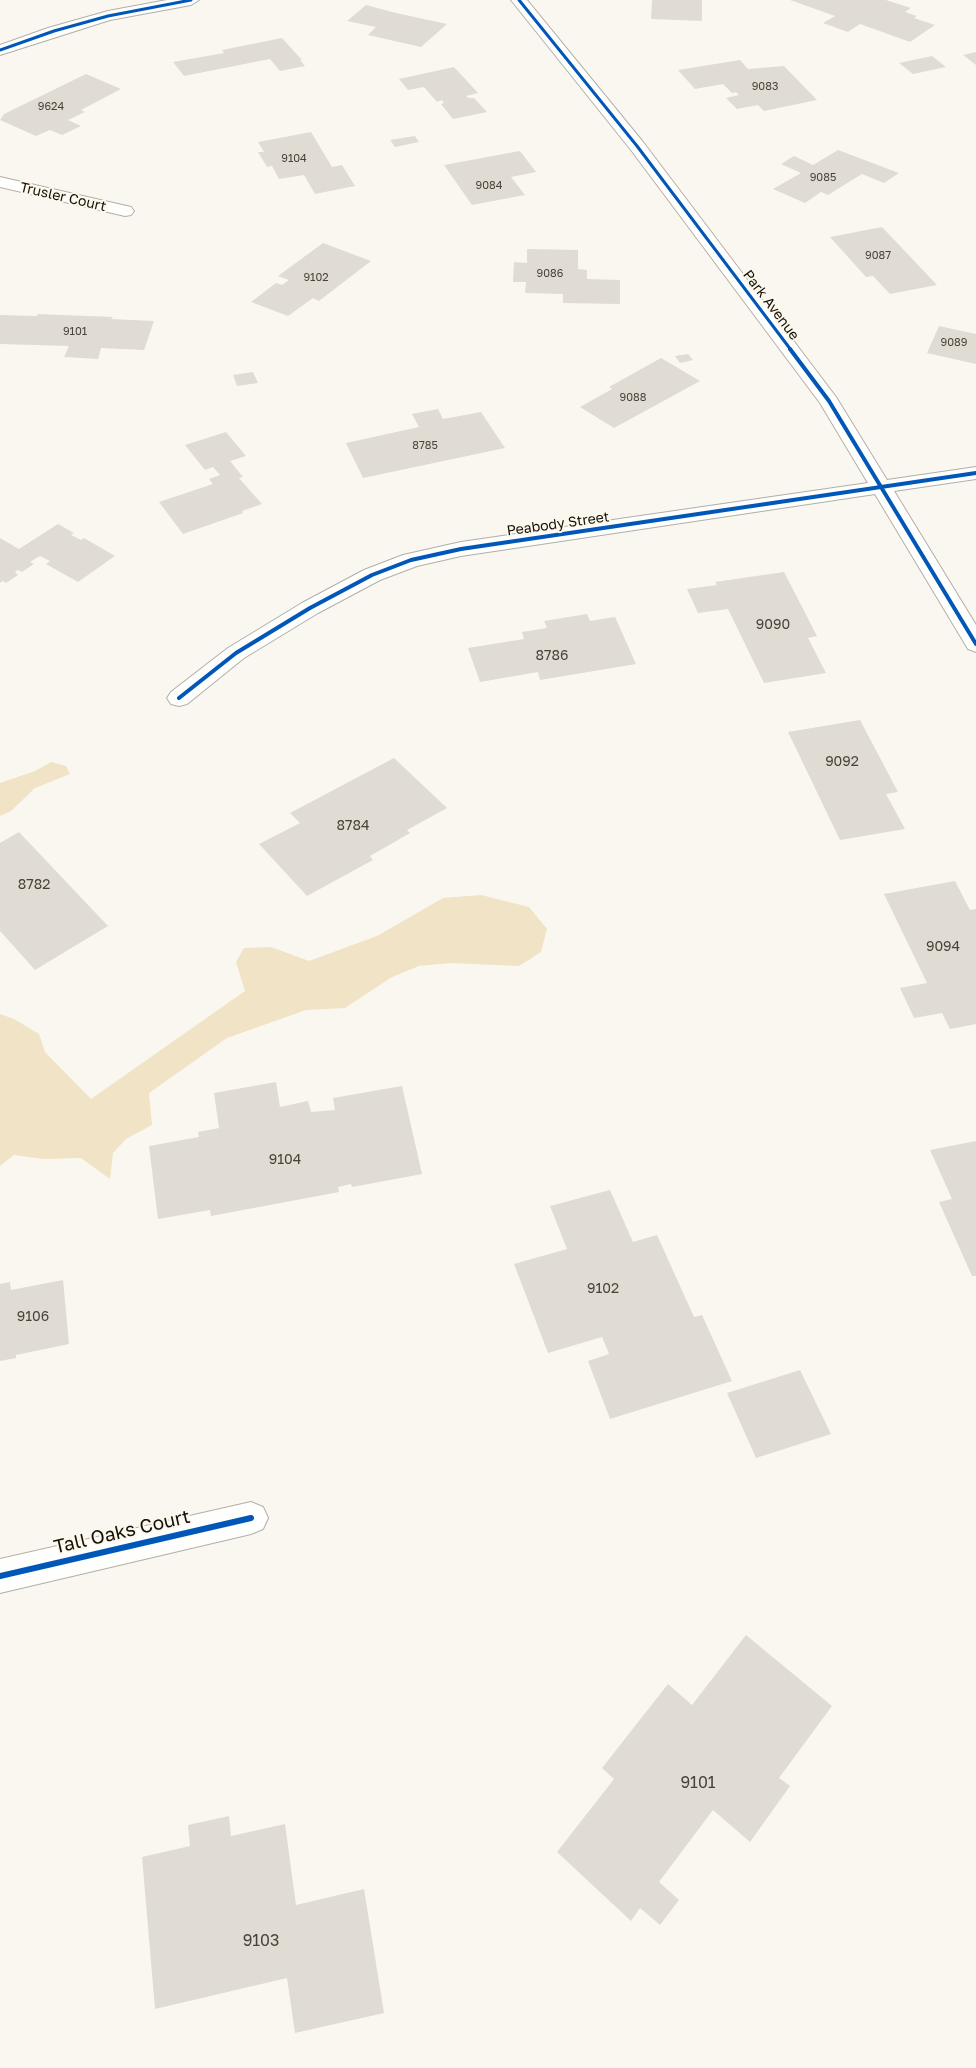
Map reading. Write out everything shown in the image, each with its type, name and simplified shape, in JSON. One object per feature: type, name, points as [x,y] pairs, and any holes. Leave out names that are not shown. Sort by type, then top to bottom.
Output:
[{"type":"street","points":[[0,50],[54,31],[108,16],[192,0]]},
{"type":"street","name":"Park Avenue","points":[[519,0],[637,146],[829,400],[976,644]]},
{"type":"street","name":"Trusler Court","points":[[0,182],[125,211]]},
{"type":"street","name":"Peabody Street","points":[[179,698],[236,653],[310,608],[372,575],[411,560],[461,549],[976,472]]},
{"type":"street","name":"Tall Oaks Court","points":[[0,1576],[251,1518]]},
{"type":"shaded area","points":[[51,762],[66,766],[70,774],[35,788],[11,811],[0,816],[0,783],[35,771]]},
{"type":"shaded area","points":[[481,895],[529,907],[547,929],[541,952],[519,966],[450,963],[419,966],[392,977],[345,1008],[306,1010],[227,1038],[149,1093],[152,1125],[126,1139],[113,1153],[110,1179],[81,1158],[43,1159],[14,1155],[0,1166],[0,1014],[14,1019],[39,1034],[45,1052],[91,1099],[245,991],[236,962],[244,948],[271,947],[309,961],[377,936],[443,898]]},
{"type":"building","points":[[652,0],[702,0],[702,21],[651,19]]},
{"type":"building","points":[[790,0],[886,0],[911,8],[905,12],[917,16],[914,18],[935,25],[910,42],[860,24],[848,32],[823,23],[835,16]]},
{"type":"building","points":[[366,5],[447,24],[421,47],[368,35],[376,27],[347,21]]},
{"type":"building","points":[[282,38],[305,66],[280,71],[270,59],[184,76],[173,62],[224,53],[222,50]]},
{"type":"building","points":[[976,52],[976,65],[963,55]]},
{"type":"building","points":[[932,56],[946,67],[913,74],[899,63]]},
{"type":"building","points":[[740,60],[748,69],[784,66],[817,100],[764,111],[758,105],[737,109],[726,98],[739,95],[736,92],[732,93],[723,84],[695,89],[678,70]]},
{"type":"building","points":[[454,67],[478,93],[466,96],[474,98],[487,112],[453,119],[441,104],[444,103],[442,100],[437,102],[424,87],[408,90],[399,79]]},
{"type":"building","points":[[86,74],[121,89],[81,110],[85,112],[68,120],[81,126],[62,135],[50,130],[36,136],[0,120],[4,114]]},
{"type":"building","points":[[311,132],[332,167],[342,165],[355,186],[315,194],[304,175],[279,179],[272,166],[267,167],[258,152],[264,152],[258,142]]},
{"type":"building","points":[[415,136],[419,142],[395,147],[390,140]]},
{"type":"building","points":[[838,150],[899,173],[884,183],[862,174],[828,195],[821,192],[805,203],[773,189],[801,173],[781,164],[794,156],[813,165]]},
{"type":"building","points":[[520,151],[536,172],[511,177],[525,195],[472,205],[444,165]]},
{"type":"building","points":[[882,227],[937,285],[890,294],[873,276],[866,277],[830,237]]},
{"type":"building","points":[[323,243],[371,261],[319,301],[313,298],[288,316],[251,302],[276,283],[282,285],[289,280],[278,276]]},
{"type":"building","points":[[527,249],[578,250],[578,269],[587,270],[587,279],[620,280],[620,304],[563,303],[563,294],[525,293],[526,282],[513,282],[514,262],[527,263]]},
{"type":"building","points":[[38,314],[113,317],[111,319],[154,321],[144,350],[101,348],[98,359],[64,357],[69,346],[0,344],[0,315],[37,316]]},
{"type":"building","points":[[939,326],[976,334],[976,364],[927,353]]},
{"type":"building","points":[[688,354],[693,360],[680,363],[675,356]]},
{"type":"building","points":[[661,358],[700,381],[614,428],[580,407],[612,389],[609,387]]},
{"type":"building","points":[[253,372],[258,383],[237,386],[233,375]]},
{"type":"building","points":[[438,409],[443,419],[481,412],[505,448],[363,478],[346,443],[419,427],[412,414]]},
{"type":"building","points":[[226,432],[246,456],[230,461],[243,477],[239,478],[262,504],[242,511],[243,513],[183,534],[159,502],[213,484],[209,479],[220,475],[213,467],[205,470],[185,445]]},
{"type":"building","points":[[58,524],[74,533],[71,535],[81,540],[84,538],[115,556],[78,582],[46,564],[50,561],[40,556],[30,562],[34,564],[22,572],[18,570],[15,572],[18,575],[6,583],[3,581],[0,583],[0,538],[19,549]]},
{"type":"building","points":[[784,572],[817,636],[808,638],[826,673],[764,683],[728,609],[698,613],[687,589],[717,585],[715,582]]},
{"type":"building","points":[[587,614],[590,621],[615,617],[636,664],[540,680],[538,672],[480,682],[468,648],[524,639],[522,632],[547,628],[544,621]]},
{"type":"building","points":[[860,720],[898,792],[886,794],[905,829],[840,840],[788,732]]},
{"type":"building","points":[[394,758],[447,808],[407,830],[410,833],[370,856],[373,860],[307,896],[259,844],[300,823],[290,813]]},
{"type":"building","points":[[19,832],[108,926],[35,970],[0,931],[0,843]]},
{"type":"building","points":[[955,881],[970,910],[976,909],[976,1024],[950,1029],[942,1013],[914,1018],[900,988],[927,983],[884,894]]},
{"type":"building","points":[[276,1082],[280,1107],[308,1101],[311,1112],[335,1110],[333,1098],[402,1086],[422,1174],[352,1187],[351,1184],[338,1187],[339,1192],[211,1216],[210,1210],[158,1219],[149,1146],[199,1137],[198,1132],[219,1128],[214,1093]]},
{"type":"building","points":[[976,1141],[976,1276],[972,1276],[939,1202],[952,1199],[930,1150]]},
{"type":"building","points":[[610,1190],[633,1242],[657,1235],[694,1317],[702,1315],[732,1381],[610,1419],[588,1361],[609,1354],[602,1337],[548,1353],[514,1264],[567,1249],[550,1206]]},
{"type":"building","points":[[63,1280],[69,1344],[16,1355],[16,1358],[0,1361],[0,1284],[10,1282],[11,1290]]},
{"type":"building","points":[[800,1370],[831,1434],[756,1458],[727,1393]]},
{"type":"building","points":[[746,1635],[832,1706],[779,1778],[790,1786],[750,1842],[713,1810],[659,1882],[679,1900],[660,1925],[640,1908],[631,1921],[557,1852],[614,1779],[602,1768],[668,1684],[692,1705]]},
{"type":"building","points":[[229,1816],[231,1836],[285,1824],[296,1905],[364,1889],[384,2013],[295,2033],[287,1978],[155,2009],[142,1857],[190,1846],[188,1825]]},
{"type":"cycle path","points":[[0,50],[54,31],[108,16],[191,0]]},
{"type":"cycle path","points":[[519,0],[637,146],[829,401],[976,644]]},
{"type":"cycle path","points":[[179,698],[236,653],[310,608],[372,575],[411,560],[461,549],[976,473]]},
{"type":"cycle path","points":[[0,1576],[251,1518]]}]
